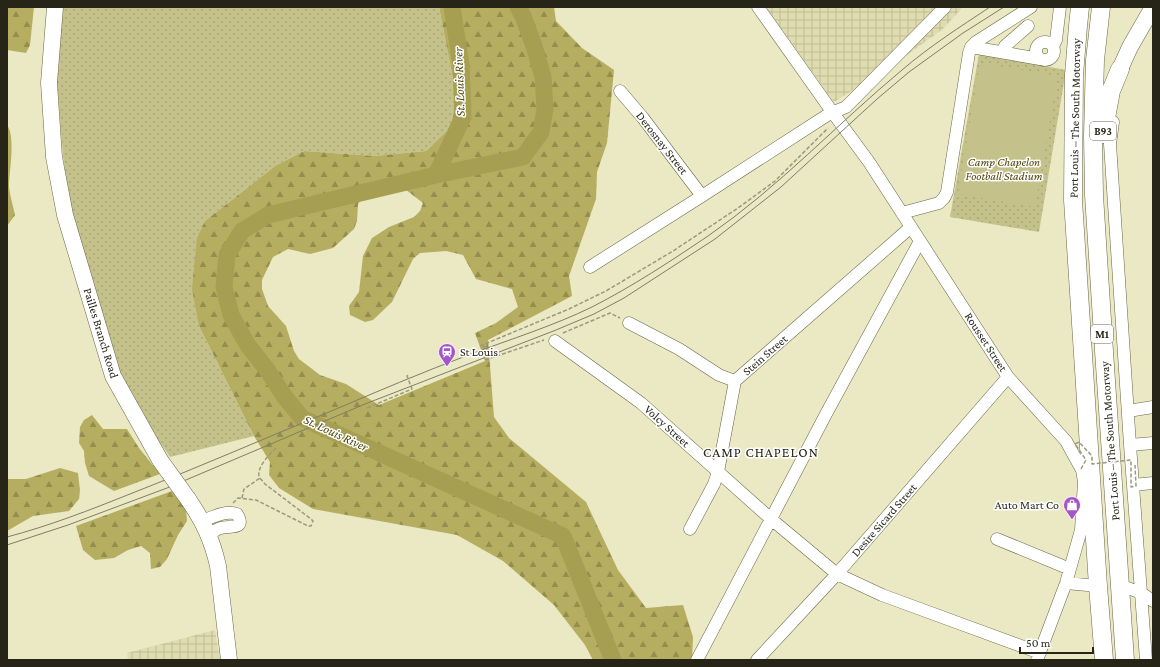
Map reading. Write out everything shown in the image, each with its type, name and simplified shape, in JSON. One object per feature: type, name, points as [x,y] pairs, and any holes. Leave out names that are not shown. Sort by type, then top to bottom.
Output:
[{"type":"highway","name":"Port Louis – The South Motorway","points":[[1080,7],[1074,75],[1073,200],[1104,660]]},
{"type":"highway","name":"Port Louis – The South Motorway","points":[[1101,7],[1095,60],[1094,195],[1125,660]]},
{"type":"highway","name":"B93","points":[[1094,195],[1107,107],[1111,91],[1120,69]]},
{"type":"main road","name":"Pailles Branch Road","points":[[54,7],[49,83],[54,157],[65,215],[113,376],[160,460],[188,499],[205,528],[216,555],[229,660]]},
{"type":"main road","name":"B93","points":[[1120,69],[1130,47],[1153,7]]},
{"type":"street","name":"Rousset Street","points":[[758,7],[869,162],[1008,377],[1066,441],[1081,469],[1084,482],[1081,530],[1066,584],[1039,656]]},
{"type":"street","points":[[590,267],[833,113],[846,107],[945,7]]},
{"type":"street","points":[[902,213],[939,203],[947,192],[971,47],[976,42],[1031,7]]},
{"type":"street","points":[[971,47],[1046,60],[1052,57],[1054,52],[1053,46],[1056,40],[1060,7]]},
{"type":"street","points":[[1019,14],[1040,43]]},
{"type":"street","points":[[1002,52],[1005,46],[1028,26]]},
{"type":"street","points":[[1040,59],[1036,51],[1040,43],[1048,42],[1053,46]]},
{"type":"street","points":[[1120,69],[1110,144],[1146,660]]},
{"type":"street","name":"Derosnay Street","points":[[620,91],[643,118],[702,196]]},
{"type":"street","name":"Stein Street","points":[[690,529],[714,484],[718,472],[735,381],[911,226]]},
{"type":"street","points":[[697,660],[826,414],[920,241]]},
{"type":"street","points":[[629,323],[679,349],[719,375],[735,381]]},
{"type":"street","name":"Volcy Street","points":[[559,337],[641,403],[771,519],[837,574],[882,595],[1039,656]]},
{"type":"street","name":"Desire Sicard Street","points":[[757,660],[837,574],[1008,377]]},
{"type":"street","points":[[1128,412],[1153,407]]},
{"type":"street","points":[[1130,445],[1153,443]]},
{"type":"street","points":[[1133,485],[1153,483]]},
{"type":"street","points":[[997,539],[1070,569]]},
{"type":"street","points":[[1066,584],[1098,586]]},
{"type":"street","points":[[1120,584],[1141,593],[1153,601]]},
{"type":"path","points":[[480,346],[569,309],[606,291],[673,251],[738,208],[775,181],[830,126]]},
{"type":"path","points":[[485,360],[550,338],[559,337],[610,313],[629,323]]},
{"type":"path","points":[[483,345],[488,359]]},
{"type":"path","points":[[367,408],[414,389],[406,376],[409,375]]},
{"type":"path","points":[[1081,469],[1086,460],[1076,444],[1079,442],[1092,456],[1092,464],[1131,460],[1131,488],[1136,486],[1134,465]]},
{"type":"path","points":[[233,503],[242,498],[256,500],[308,526],[311,526],[313,522],[311,519],[265,484],[260,478],[260,469],[278,446]]},
{"type":"path","points":[[242,498],[244,489],[260,478]]},
{"type":"shaded area","points":[[766,7],[963,7],[943,29],[893,65],[834,102]]},
{"type":"shaded area","points":[[215,630],[220,660],[128,660],[127,653]]},
{"type":"green space","points":[[7,7],[34,7],[30,45],[26,53],[7,50]]},
{"type":"green space","points":[[62,7],[439,7],[456,94],[451,127],[426,151],[374,156],[304,151],[275,166],[205,221],[197,237],[199,326],[254,436],[170,457],[113,376],[71,211],[63,156],[57,81]]},
{"type":"green space","points":[[439,7],[554,7],[556,21],[582,48],[614,70],[607,143],[597,172],[596,199],[569,276],[572,296],[488,340],[494,417],[509,438],[586,502],[618,570],[646,608],[683,605],[693,637],[692,660],[593,660],[585,645],[554,605],[503,561],[457,535],[313,509],[279,488],[269,475],[270,462],[254,436],[199,326],[192,289],[197,237],[205,221],[275,166],[304,151],[374,156],[426,151],[451,127],[456,94]],"holes":[[[401,186],[423,203],[420,211],[414,217],[389,227],[372,238],[363,256],[359,292],[349,306],[350,315],[365,322],[373,320],[392,302],[413,259],[420,253],[446,251],[463,255],[476,279],[512,289],[518,307],[496,323],[475,333],[485,361],[379,405],[346,384],[320,375],[299,359],[294,351],[286,326],[268,306],[262,289],[262,280],[273,257],[288,249],[310,254],[333,248],[354,229],[357,221],[358,204],[369,189]]]},
{"type":"green space","name":"Camp Chapelon Football Stadium","points":[[979,54],[1066,70],[1039,232],[950,217]]},
{"type":"green space","name":"Camp Chapelon Football Stadium","points":[[980,63],[1058,76],[1035,207],[958,194]]},
{"type":"green space","points":[[7,125],[10,130],[12,146],[9,187],[15,215],[7,226]]},
{"type":"green space","points":[[92,415],[103,429],[127,429],[139,448],[160,474],[114,491],[89,476],[85,463],[84,451],[79,443],[80,427],[84,420]]},
{"type":"green space","points":[[60,468],[78,473],[80,490],[79,499],[69,511],[33,516],[7,531],[7,479],[26,479]]},
{"type":"green space","points":[[172,491],[186,510],[187,521],[178,535],[167,559],[160,567],[151,569],[150,553],[141,546],[128,550],[114,558],[95,560],[83,550],[76,526]]},
{"type":"waterway","name":"St. Louis River","points":[[452,7],[461,65],[463,117],[436,175],[268,215],[242,231],[227,255],[224,287],[231,315],[247,344],[268,371],[284,396],[302,418],[563,536],[613,660]]},
{"type":"waterway","name":"St. Louis River","points":[[436,175],[523,157],[541,132],[545,109],[543,77],[534,46],[523,16],[518,7]]},
{"type":"tram line","points":[[7,537],[38,528],[100,506],[205,464],[417,375],[562,320],[607,299],[666,264],[734,217],[759,197],[913,61],[945,37],[990,7]]},
{"type":"tram line","points":[[7,545],[68,525],[167,488],[365,404],[556,330],[594,314],[624,298],[715,239],[781,187],[877,99],[909,72],[963,33],[1004,7]]},
{"type":"place","name":"St Louis","points":[[447,367]]},
{"type":"place","name":"Auto Mart Co","points":[[1072,520]]},
{"type":"district","name":"CAMP CHAPELON","points":[[761,452]]}]
